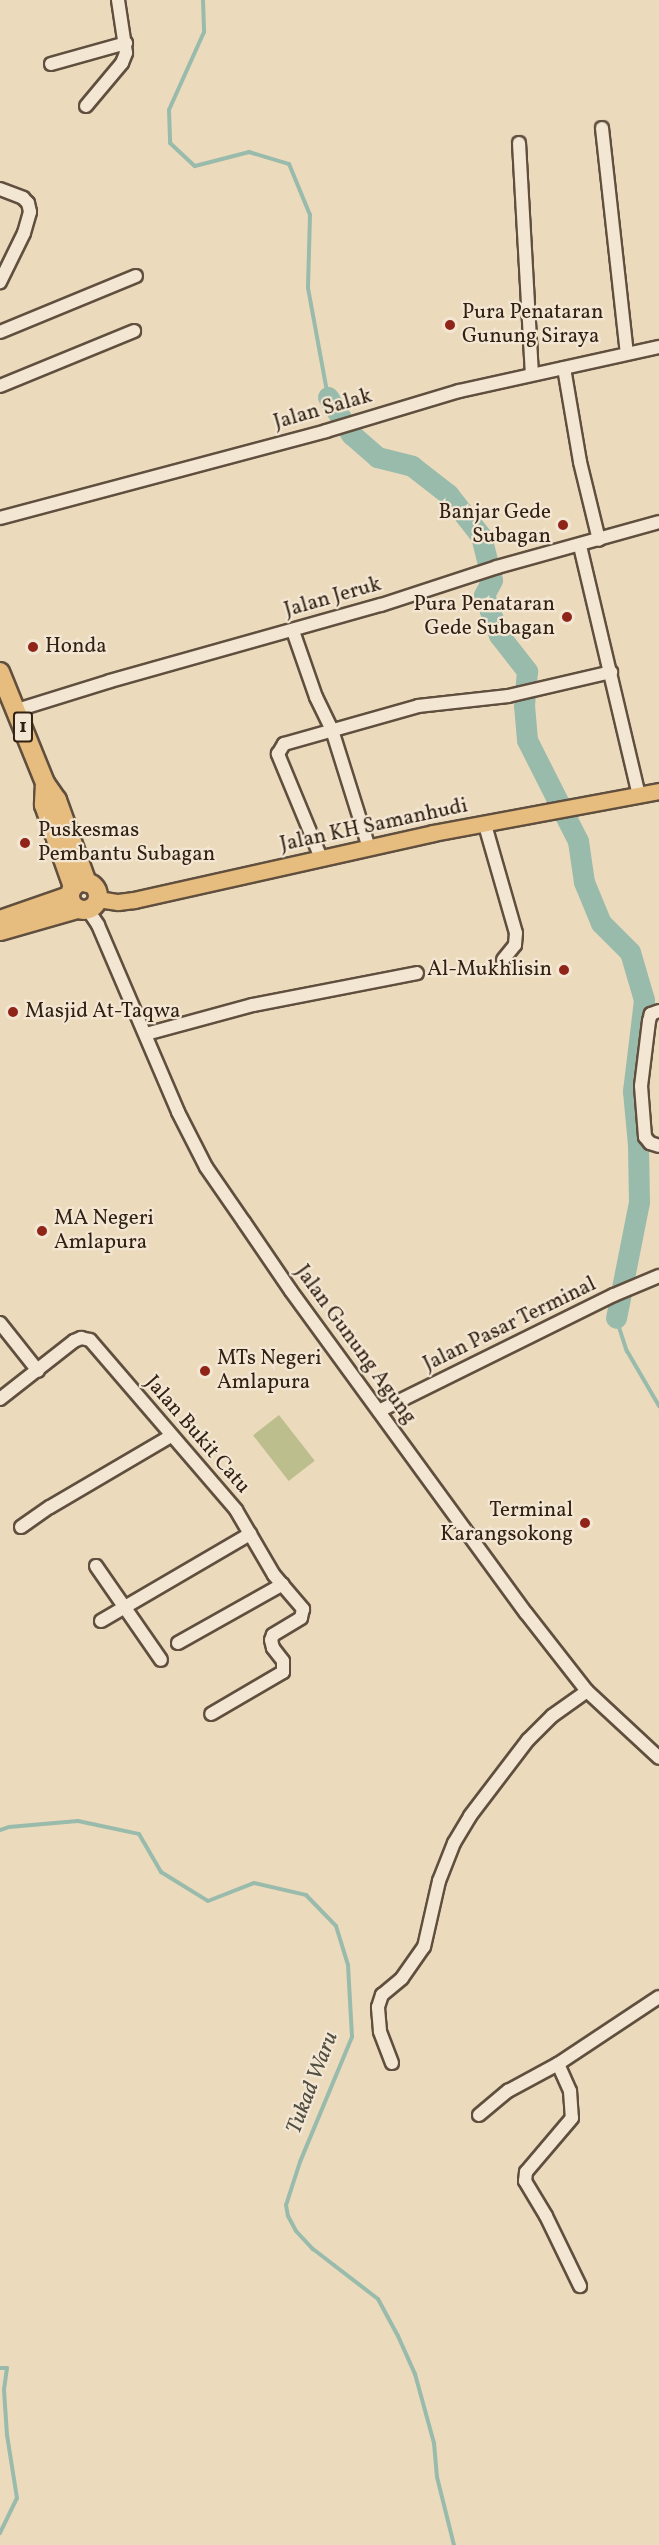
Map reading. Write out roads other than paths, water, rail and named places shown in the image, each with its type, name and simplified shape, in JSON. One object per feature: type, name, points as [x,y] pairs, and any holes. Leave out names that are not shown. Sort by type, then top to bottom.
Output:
[{"type":"highway","name":"1","points":[[0,672],[45,783],[44,805],[82,897]]},
{"type":"highway","points":[[0,920],[82,897]]},
{"type":"highway","points":[[0,931],[82,897]]},
{"type":"main road","name":"Jalan KH Samanhudi","points":[[82,897],[134,900],[433,833],[573,809],[659,791]]},
{"type":"street","points":[[86,106],[122,63],[126,53],[118,0]]},
{"type":"street","points":[[51,64],[126,44]]},
{"type":"street","points":[[602,128],[627,352]]},
{"type":"street","points":[[519,143],[532,374]]},
{"type":"street","points":[[0,189],[23,198],[30,212],[24,233],[0,282]]},
{"type":"street","points":[[0,332],[136,276]]},
{"type":"street","points":[[0,386],[134,331]]},
{"type":"street","name":"Jalan Salak","points":[[0,518],[326,431],[403,406],[627,352],[659,347]]},
{"type":"street","points":[[564,368],[580,462],[599,540]]},
{"type":"street","name":"Jalan Jeruk","points":[[17,710],[110,681],[293,630],[497,567],[659,522]]},
{"type":"street","points":[[579,546],[639,796]]},
{"type":"street","points":[[293,630],[316,697],[332,730],[369,849]]},
{"type":"street","points":[[321,858],[278,754],[284,744],[418,706],[508,696],[611,672]]},
{"type":"street","points":[[485,825],[516,933],[515,945],[503,960]]},
{"type":"street","name":"Jalan Gunung Agung","points":[[82,897],[98,925],[178,1112],[207,1167],[291,1291],[526,1613],[587,1691],[658,1755]]},
{"type":"street","points":[[146,1034],[253,1005],[417,973]]},
{"type":"street","points":[[659,1011],[651,1014],[649,1021],[641,1086],[645,1137],[650,1143],[659,1146]]},
{"type":"street","name":"Jalan Pasar Terminal","points":[[379,1412],[614,1295],[659,1276]]},
{"type":"street","points":[[0,1323],[38,1371]]},
{"type":"street","name":"Jalan Bukit Catu","points":[[0,1399],[74,1341],[86,1338],[98,1348],[236,1510],[274,1575],[300,1604],[304,1613],[301,1618],[273,1635],[271,1640],[273,1648],[283,1661],[283,1672],[211,1714]]},
{"type":"street","points":[[21,1527],[50,1507],[171,1436]]},
{"type":"street","points":[[101,1621],[250,1534]]},
{"type":"street","points":[[96,1566],[160,1660]]},
{"type":"street","points":[[178,1643],[283,1584]]},
{"type":"street","points":[[392,2063],[380,2031],[378,2007],[382,1995],[402,1978],[424,1947],[439,1881],[454,1843],[476,1808],[528,1740],[552,1716],[587,1691]]},
{"type":"street","points":[[479,2115],[508,2091],[558,2064],[659,1997]]},
{"type":"street","points":[[558,2064],[570,2091],[572,2118],[524,2176],[580,2286]]},
{"type":"waterway","points":[[203,0],[204,32],[169,110],[170,143],[195,166],[249,152],[289,164],[310,215],[308,288],[328,397]]},
{"type":"waterway","points":[[328,397],[351,434],[377,457],[412,466],[448,494],[481,536],[492,580],[484,595],[499,635],[527,671],[524,705],[527,740],[578,841],[584,882],[601,923],[630,952],[644,1000],[633,1091],[638,1145],[639,1202],[616,1318]]},
{"type":"waterway","points":[[616,1318],[627,1351],[659,1406]]},
{"type":"waterway","name":"Tukad Waru","points":[[0,1830],[9,1827],[78,1821],[139,1834],[161,1872],[208,1901],[254,1883],[306,1895],[336,1926],[348,1965],[352,2037],[300,2162],[286,2205],[288,2216],[296,2231],[313,2249],[378,2299],[398,2336],[415,2374],[434,2443],[437,2477],[454,2545]]},
{"type":"waterway","points":[[0,2368],[7,2368],[4,2390],[7,2435],[17,2498],[0,2533]]},
{"type":"place","name":"Pura Penataran Gunung Siraya","points":[[450,325]]},
{"type":"place","name":"Banjar Gede Subagan","points":[[563,525]]},
{"type":"place","name":"Pura Penataran Gede Subagan","points":[[567,617]]},
{"type":"place","name":"Honda","points":[[33,647]]},
{"type":"place","name":"Puskesmas Pembantu Subagan","points":[[25,843]]},
{"type":"place","name":"Al-Mukhlisin","points":[[564,970]]},
{"type":"place","name":"Masjid At-Taqwa","points":[[13,1012]]},
{"type":"place","name":"MA Negeri Amlapura","points":[[42,1231]]},
{"type":"place","name":"MTs Negeri Amlapura","points":[[205,1371]]},
{"type":"place","name":"Terminal Karangsokong","points":[[585,1523]]}]
